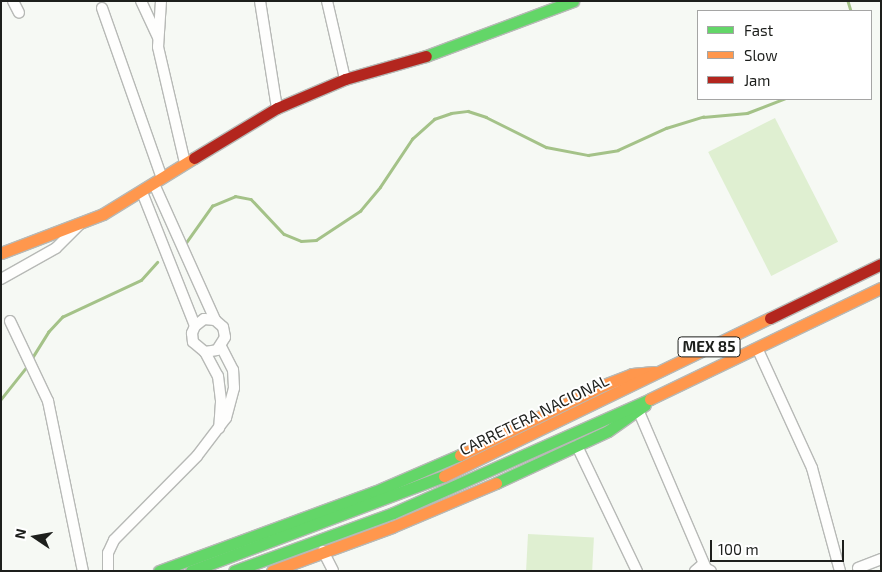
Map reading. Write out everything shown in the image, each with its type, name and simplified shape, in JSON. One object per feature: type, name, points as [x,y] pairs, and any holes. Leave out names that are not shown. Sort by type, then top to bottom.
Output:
[{"type":"main road","points":[[1,253],[79,225],[142,192],[276,108],[345,80],[470,42],[573,1]]},
{"type":"main road","name":"CARRETERA NACIONAL","points":[[191,571],[422,486],[538,432],[658,371],[881,264]]},
{"type":"main road","name":"CARRETERA NACIONAL","points":[[234,571],[393,513],[758,350],[881,288]]},
{"type":"main road","name":"MEX 85","points":[[159,571],[374,492],[619,378],[658,371]]},
{"type":"main road","name":"MEX 85","points":[[272,571],[416,518],[576,446],[639,412],[652,398]]},
{"type":"street","points":[[13,1],[19,14]]},
{"type":"street","points":[[141,1],[158,37]]},
{"type":"street","points":[[161,1],[158,37],[165,82],[185,164]]},
{"type":"street","points":[[260,1],[276,108]]},
{"type":"street","points":[[327,1],[345,80]]},
{"type":"street","points":[[102,8],[158,181],[216,320],[223,327],[225,337],[221,346],[205,352]]},
{"type":"street","points":[[142,192],[195,326],[193,342],[205,352],[218,376],[221,389],[218,428]]},
{"type":"street","points":[[1,279],[56,248],[79,225]]},
{"type":"street","points":[[195,326],[204,319],[216,320]]},
{"type":"street","points":[[10,320],[34,367],[48,401],[83,571]]},
{"type":"street","points":[[108,571],[108,553],[114,540],[135,522],[218,428],[229,410],[234,388],[232,363],[221,346]]},
{"type":"street","points":[[758,350],[812,468],[840,571]]},
{"type":"street","points":[[639,412],[708,568],[695,571]]},
{"type":"street","points":[[576,446],[636,571]]},
{"type":"street","points":[[323,551],[333,571]]},
{"type":"street","points":[[858,568],[881,559]]},
{"type":"green space","points":[[775,118],[838,242],[771,276],[708,152]]},
{"type":"green space","points":[[528,534],[594,537],[592,571],[526,571]]},
{"type":"waterway","points":[[848,1],[851,10]]},
{"type":"waterway","points":[[185,244],[212,206],[235,196],[251,199],[284,234],[301,241],[316,240],[360,211],[380,187],[412,139],[434,119],[451,113],[468,111],[486,117],[546,147],[588,155],[618,150],[666,128],[703,117],[747,113],[781,100]]},
{"type":"waterway","points":[[32,358],[48,332],[62,317],[141,280],[157,262]]},
{"type":"waterway","points":[[1,399],[28,365]]},
{"type":"traffic: fast","points":[[426,56],[573,1]]},
{"type":"traffic: fast","points":[[234,571],[393,513],[650,399]]},
{"type":"traffic: fast","points":[[496,483],[608,431],[645,405]]},
{"type":"traffic: fast","points":[[159,571],[374,492],[460,455]]},
{"type":"traffic: fast","points":[[191,571],[444,476]]},
{"type":"traffic: slow","points":[[1,253],[103,214],[194,158]]},
{"type":"traffic: slow","points":[[650,399],[881,288]]},
{"type":"traffic: slow","points":[[444,476],[770,318]]},
{"type":"traffic: slow","points":[[460,455],[604,385],[632,374],[654,372]]},
{"type":"traffic: slow","points":[[272,571],[392,527],[496,483]]},
{"type":"traffic: jam","points":[[194,158],[277,108],[345,79],[426,56]]},
{"type":"traffic: jam","points":[[770,318],[881,264]]}]
